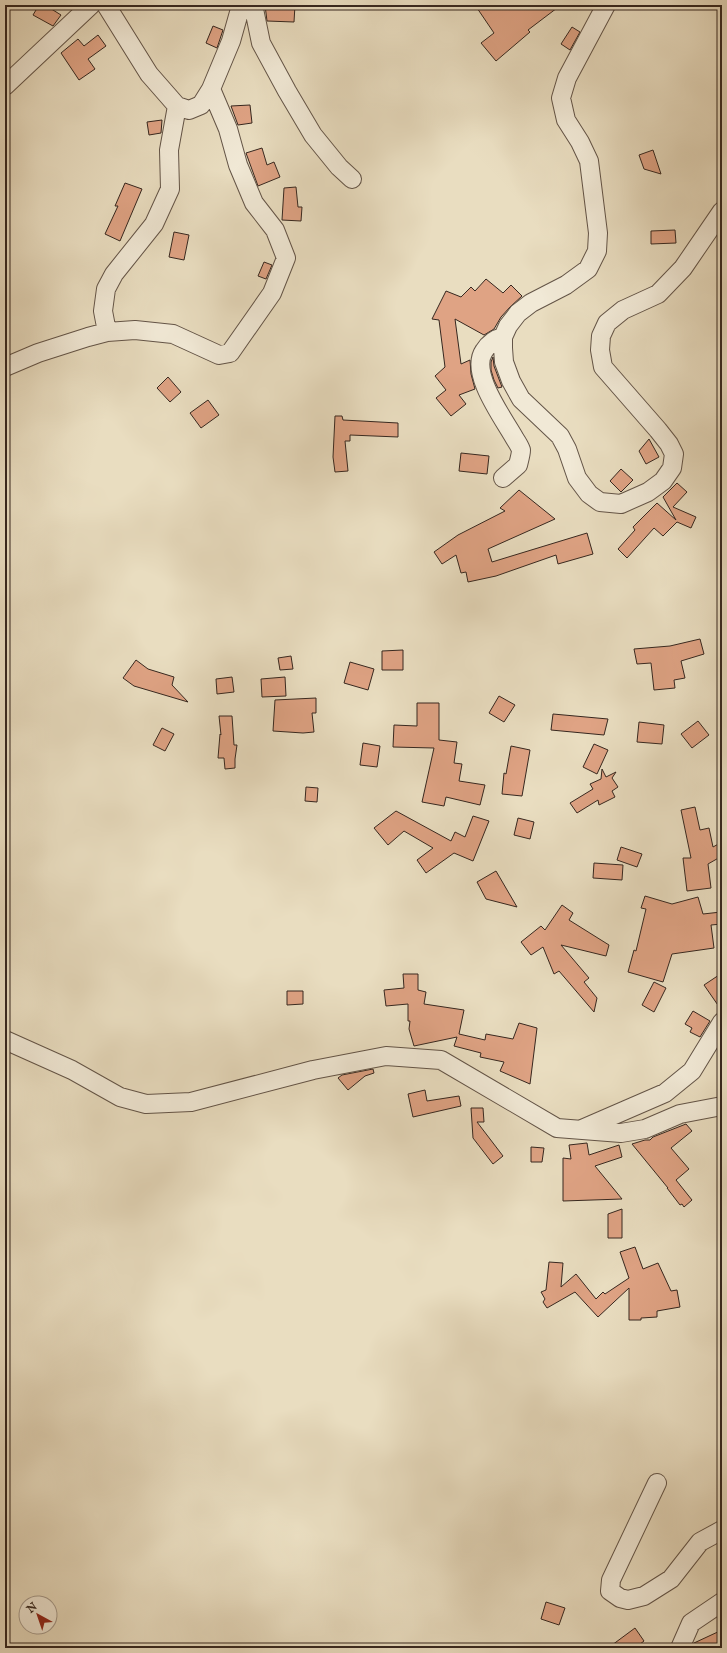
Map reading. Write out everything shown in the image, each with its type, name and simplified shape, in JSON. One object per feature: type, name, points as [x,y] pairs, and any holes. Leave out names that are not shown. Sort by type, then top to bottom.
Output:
[{"type":"street","points":[[5,86],[91,5]]},
{"type":"street","points":[[106,5],[149,74],[177,106],[189,110],[201,105],[211,90],[231,41],[240,5]]},
{"type":"street","points":[[254,5],[261,43],[286,91],[313,135],[339,167],[352,179]]},
{"type":"street","points":[[606,5],[567,78],[561,98],[566,120],[580,142],[589,161],[598,233],[596,251],[588,269],[566,285],[531,303],[518,313],[508,326],[503,337],[504,362],[511,382],[520,399],[560,436],[567,448],[577,478],[589,494],[600,502],[620,504],[648,492],[663,481],[672,468],[674,454],[669,444],[658,430],[603,367],[600,350],[601,336],[607,323],[623,310],[658,294],[683,268],[722,211]]},
{"type":"street","points":[[5,366],[88,336],[107,332],[135,330],[173,334],[219,355],[230,353],[272,293],[286,258],[275,230],[254,203],[238,165],[228,129],[211,90]]},
{"type":"street","points":[[107,332],[103,312],[106,289],[114,274],[154,224],[170,189],[169,150],[177,106]]},
{"type":"street","points":[[503,337],[495,338],[488,345],[481,355],[480,363],[484,384],[492,401],[521,450],[518,465],[503,478]]},
{"type":"street","points":[[579,1130],[664,1093],[692,1071],[722,1022]]},
{"type":"street","points":[[5,1040],[72,1070],[120,1097],[146,1104],[191,1102],[313,1070],[386,1056],[441,1060],[557,1128],[621,1133],[645,1129],[680,1114],[722,1106]]},
{"type":"street","points":[[657,1483],[611,1580],[610,1591],[620,1598],[628,1600],[644,1596],[670,1578],[700,1542],[722,1530]]},
{"type":"street","points":[[680,1648],[691,1623],[722,1602]]},
{"type":"building","points":[[39,5],[45,5],[61,15],[53,26],[33,15]]},
{"type":"building","points":[[265,5],[295,5],[294,22],[267,21]]},
{"type":"building","points":[[475,5],[561,5],[528,30],[530,32],[496,61],[481,43],[494,33]]},
{"type":"building","points":[[213,26],[223,30],[217,48],[206,43]]},
{"type":"building","points":[[572,27],[580,32],[570,50],[561,44]]},
{"type":"building","points":[[98,35],[106,46],[88,59],[95,69],[79,80],[61,53],[78,39],[84,46]]},
{"type":"building","points":[[250,105],[252,123],[238,125],[231,106]]},
{"type":"building","points":[[162,120],[161,133],[149,135],[147,122]]},
{"type":"building","points":[[262,148],[267,165],[274,162],[280,177],[258,186],[246,153]]},
{"type":"building","points":[[653,150],[661,174],[644,169],[639,155]]},
{"type":"building","points":[[125,183],[142,189],[120,241],[105,234],[118,206],[115,206]]},
{"type":"building","points":[[296,187],[298,207],[302,207],[301,221],[282,220],[284,188]]},
{"type":"building","points":[[675,230],[676,243],[651,244],[651,231]]},
{"type":"building","points":[[174,232],[189,235],[184,260],[169,257]]},
{"type":"building","points":[[264,262],[272,265],[266,279],[258,276]]},
{"type":"building","points":[[486,279],[503,293],[511,285],[522,296],[501,317],[494,329],[484,335],[455,319],[461,364],[470,360],[471,374],[475,389],[459,395],[466,404],[451,416],[436,398],[446,390],[435,376],[445,367],[439,320],[432,319],[446,291],[461,297],[471,287],[475,291]]},
{"type":"building","points":[[493,357],[494,366],[502,387],[498,388],[491,370],[491,362]]},
{"type":"building","points":[[168,377],[181,392],[170,402],[157,388]]},
{"type":"building","points":[[208,400],[219,415],[201,428],[190,413]]},
{"type":"building","points":[[335,416],[342,416],[343,420],[398,423],[398,437],[350,435],[350,441],[345,441],[348,471],[335,472],[333,457]]},
{"type":"building","points":[[649,439],[659,457],[646,464],[639,451]]},
{"type":"building","points":[[461,453],[489,456],[487,474],[459,471]]},
{"type":"building","points":[[621,469],[633,480],[621,492],[610,481]]},
{"type":"building","points":[[677,483],[687,492],[673,507],[696,517],[691,528],[677,522],[663,536],[654,528],[627,558],[618,549],[635,530],[633,527],[657,503],[676,520],[663,497]]},
{"type":"building","points":[[519,490],[555,519],[488,549],[492,562],[587,533],[593,554],[558,564],[556,555],[496,576],[468,582],[466,572],[461,573],[456,555],[442,564],[434,552],[458,535],[505,511],[500,508]]},
{"type":"building","points":[[700,639],[704,654],[681,661],[685,678],[674,680],[675,688],[654,690],[651,663],[637,664],[634,649],[670,646]]},
{"type":"building","points":[[403,650],[403,670],[382,670],[382,651]]},
{"type":"building","points":[[291,656],[293,669],[280,670],[278,658]]},
{"type":"building","points":[[136,660],[148,669],[174,677],[172,685],[188,702],[134,686],[123,678]]},
{"type":"building","points":[[350,662],[374,669],[368,690],[344,683]]},
{"type":"building","points":[[232,677],[234,692],[217,694],[216,679]]},
{"type":"building","points":[[285,677],[286,696],[262,697],[261,679]]},
{"type":"building","points":[[499,696],[515,705],[504,722],[489,713]]},
{"type":"building","points":[[316,698],[316,713],[312,713],[314,732],[303,733],[273,731],[275,700]]},
{"type":"building","points":[[417,703],[439,703],[439,740],[457,742],[454,763],[462,764],[459,781],[485,785],[480,805],[446,797],[444,806],[422,802],[434,748],[393,747],[394,725],[417,726]]},
{"type":"building","points":[[553,714],[608,719],[604,735],[551,730]]},
{"type":"building","points":[[219,716],[232,716],[234,745],[237,745],[235,768],[225,769],[224,758],[218,758],[220,734],[221,735]]},
{"type":"building","points":[[698,721],[709,735],[692,748],[681,734]]},
{"type":"building","points":[[639,722],[664,725],[662,744],[637,742]]},
{"type":"building","points":[[162,728],[174,734],[165,751],[153,745]]},
{"type":"building","points":[[363,743],[380,746],[377,767],[360,765]]},
{"type":"building","points":[[594,744],[608,750],[597,774],[583,767]]},
{"type":"building","points":[[511,746],[530,750],[522,796],[502,794],[504,773],[506,774]]},
{"type":"building","points":[[602,769],[606,777],[616,772],[612,778],[618,787],[612,791],[615,797],[599,805],[598,800],[577,813],[570,803],[593,789],[590,784],[601,779]]},
{"type":"building","points":[[306,787],[318,788],[317,802],[305,801]]},
{"type":"building","points":[[695,807],[700,830],[709,828],[713,847],[722,842],[722,856],[708,864],[711,888],[687,891],[683,858],[691,858],[681,810]]},
{"type":"building","points":[[396,811],[451,841],[455,832],[465,837],[473,816],[489,821],[473,861],[454,853],[426,873],[417,860],[433,848],[404,831],[388,845],[374,828]]},
{"type":"building","points":[[518,818],[534,822],[530,839],[514,835]]},
{"type":"building","points":[[621,847],[642,854],[637,867],[617,860]]},
{"type":"building","points":[[594,863],[623,865],[622,880],[593,878]]},
{"type":"building","points":[[496,871],[517,907],[486,899],[477,882]]},
{"type":"building","points":[[645,896],[672,904],[698,897],[703,914],[721,912],[722,924],[711,925],[714,948],[672,954],[663,982],[628,972],[634,950],[636,951],[646,909],[641,908]]},
{"type":"building","points":[[562,905],[573,913],[569,920],[609,945],[606,956],[561,945],[589,978],[584,982],[597,998],[594,1012],[559,971],[554,974],[543,947],[531,955],[521,942],[541,926],[545,930]]},
{"type":"building","points":[[722,973],[722,1011],[704,985]]},
{"type":"building","points":[[403,974],[418,974],[418,990],[426,992],[424,1004],[464,1010],[459,1034],[485,1040],[486,1034],[513,1039],[519,1023],[537,1028],[530,1084],[500,1071],[504,1062],[480,1057],[481,1053],[454,1046],[457,1037],[414,1046],[409,1029],[410,1021],[408,1021],[408,1004],[386,1006],[384,990],[404,988]]},
{"type":"building","points":[[654,982],[666,988],[654,1012],[642,1005]]},
{"type":"building","points":[[287,991],[303,991],[303,1004],[287,1005]]},
{"type":"building","points":[[693,1011],[710,1021],[700,1037],[690,1032],[692,1028],[685,1024]]},
{"type":"building","points":[[373,1069],[374,1073],[365,1076],[348,1090],[338,1078],[342,1075]]},
{"type":"building","points":[[425,1090],[427,1101],[459,1096],[461,1106],[413,1117],[408,1094]]},
{"type":"building","points":[[471,1108],[483,1108],[484,1122],[477,1122],[503,1156],[493,1164],[473,1138]]},
{"type":"building","points":[[686,1124],[692,1131],[671,1148],[689,1169],[676,1180],[692,1200],[684,1207],[682,1204],[680,1205],[632,1144],[650,1140],[653,1137]]},
{"type":"building","points":[[587,1143],[589,1155],[619,1145],[622,1157],[595,1166],[622,1199],[563,1201],[563,1158],[571,1159],[569,1145]]},
{"type":"building","points":[[531,1147],[544,1148],[542,1162],[531,1162]]},
{"type":"building","points":[[622,1209],[622,1238],[608,1238],[608,1214]]},
{"type":"building","points":[[635,1247],[643,1269],[658,1263],[671,1291],[677,1290],[680,1307],[657,1311],[657,1317],[641,1318],[641,1320],[629,1320],[629,1288],[598,1317],[575,1292],[547,1308],[543,1302],[545,1299],[541,1292],[546,1290],[549,1262],[563,1263],[561,1287],[576,1274],[596,1299],[603,1292],[605,1294],[629,1278],[620,1252]]},
{"type":"building","points":[[546,1602],[565,1608],[559,1625],[541,1619]]},
{"type":"building","points":[[635,1628],[644,1641],[635,1648],[608,1648]]},
{"type":"building","points":[[722,1630],[722,1648],[691,1648],[694,1643]]}]
